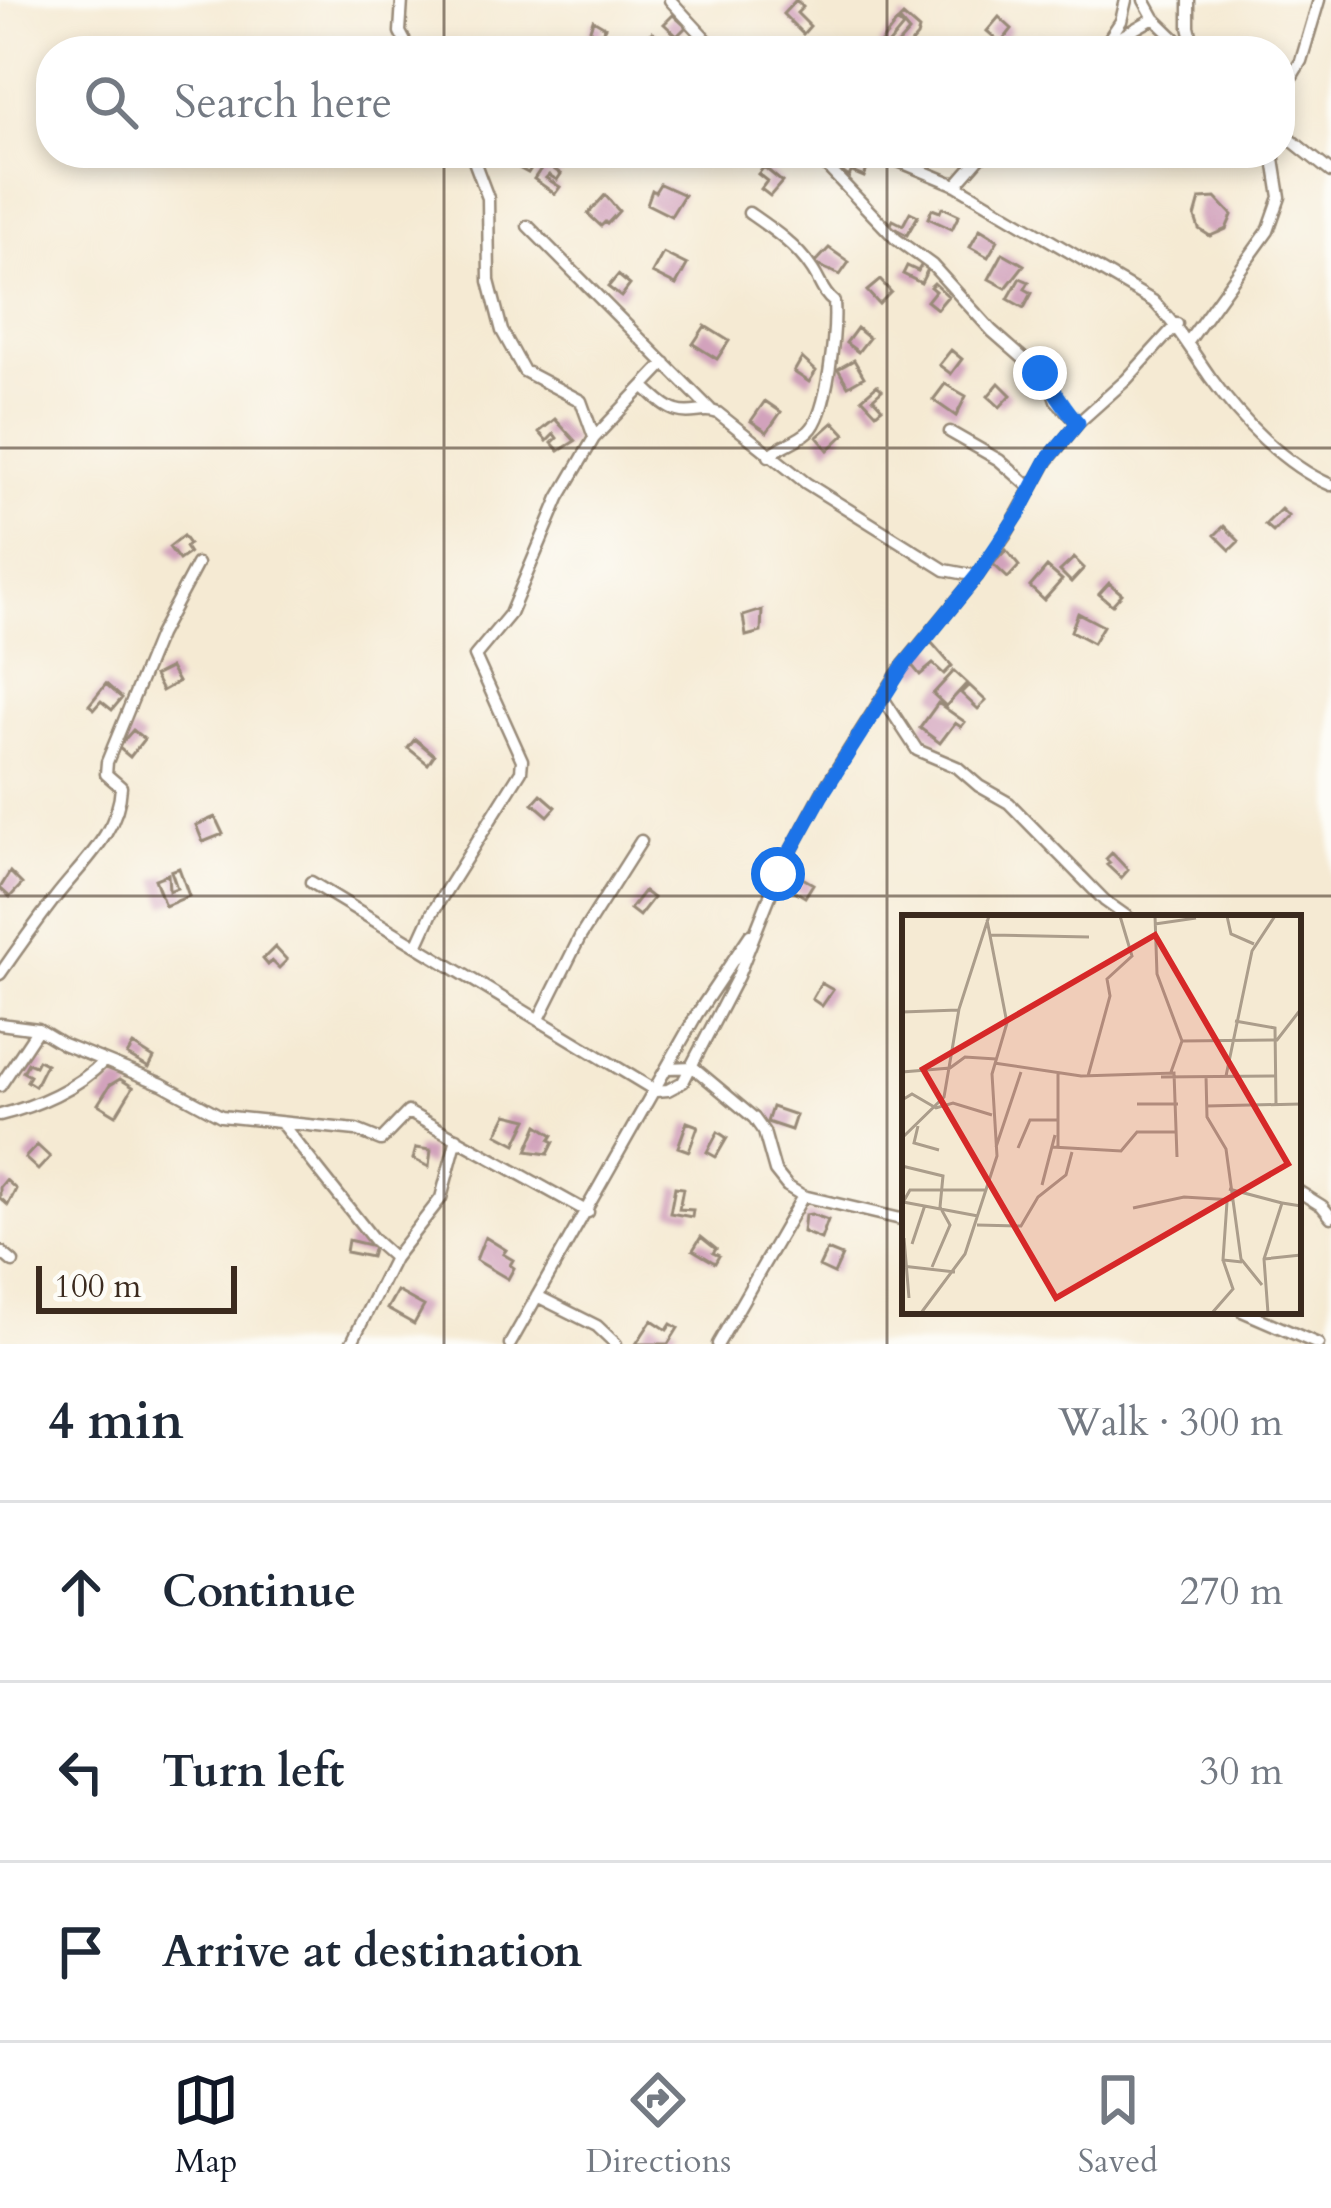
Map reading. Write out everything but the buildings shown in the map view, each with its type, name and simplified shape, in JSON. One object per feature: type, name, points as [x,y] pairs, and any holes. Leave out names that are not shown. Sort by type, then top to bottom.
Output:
[{"type":"street","points":[[402,0],[402,36]]},
{"type":"street","points":[[670,0],[703,36]]},
{"type":"street","points":[[1111,36],[1126,0]]},
{"type":"street","points":[[1144,0],[1152,16],[1175,36]]},
{"type":"street","points":[[1122,36],[1152,16],[1158,0]]},
{"type":"street","points":[[1189,0],[1190,36]]},
{"type":"street","points":[[1295,70],[1318,0]]},
{"type":"street","points":[[1295,143],[1331,172]]},
{"type":"street","points":[[477,168],[488,198],[489,281],[502,331],[524,371],[580,401],[594,438]]},
{"type":"street","points":[[828,168],[896,239],[932,265],[992,331],[1050,383],[1056,400],[1078,423]]},
{"type":"street","points":[[915,168],[956,185],[1132,286],[1177,324],[1228,399],[1294,467],[1331,485]]},
{"type":"street","points":[[956,185],[971,168]]},
{"type":"street","points":[[1188,342],[1268,231],[1280,197],[1275,168]]},
{"type":"street","points":[[749,213],[790,242],[810,266],[826,298],[833,302],[836,338],[820,419],[806,435],[769,456]]},
{"type":"street","points":[[528,226],[710,409],[769,456],[945,570],[977,576]]},
{"type":"street","points":[[656,1091],[683,1082],[693,1067],[738,976],[778,874],[824,791],[916,647],[977,576],[1047,460],[1177,324]]},
{"type":"street","points":[[417,946],[432,913],[521,771],[522,760],[475,656],[510,614],[559,498],[594,438],[665,363]]},
{"type":"street","points":[[644,387],[677,411],[710,409]]},
{"type":"street","points":[[950,432],[999,460],[1030,488]]},
{"type":"street","points":[[0,974],[93,855],[118,810],[121,787],[106,774],[107,762],[158,635],[197,564]]},
{"type":"street","points":[[883,698],[916,750],[958,767],[1009,803],[1105,901],[1126,915]]},
{"type":"street","points":[[539,1019],[580,937],[640,841]]},
{"type":"street","points":[[311,882],[656,1091]]},
{"type":"street","points":[[510,1344],[724,969],[759,922]]},
{"type":"street","points":[[0,1024],[38,1029],[221,1116],[356,1130],[382,1140],[408,1112],[588,1211]]},
{"type":"street","points":[[0,1086],[38,1029]]},
{"type":"street","points":[[0,1115],[77,1084],[104,1061]]},
{"type":"street","points":[[668,1068],[693,1067],[754,1118],[764,1132],[775,1171],[802,1196],[902,1219]]},
{"type":"street","points":[[282,1124],[374,1240],[394,1258]]},
{"type":"street","points":[[351,1344],[394,1258],[441,1198],[457,1138]]},
{"type":"street","points":[[1301,1193],[1331,1217]]},
{"type":"street","points":[[718,1344],[802,1196]]},
{"type":"street","points":[[0,1251],[13,1262]]},
{"type":"street","points":[[537,1296],[597,1326],[616,1344]]},
{"type":"street","points":[[1249,1314],[1318,1344]]},
{"type":"route","points":[[778,874],[902,668],[977,576],[1047,460],[1078,423],[1040,373]]}]
